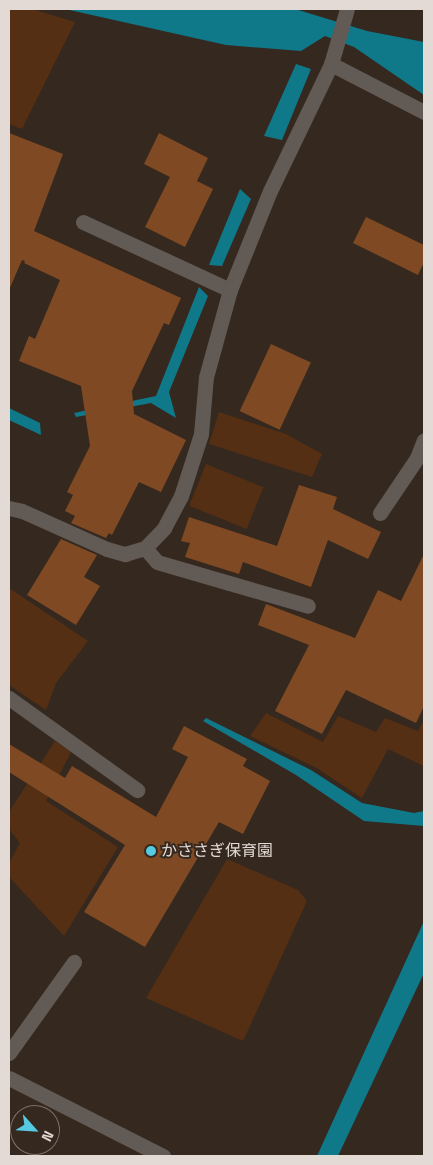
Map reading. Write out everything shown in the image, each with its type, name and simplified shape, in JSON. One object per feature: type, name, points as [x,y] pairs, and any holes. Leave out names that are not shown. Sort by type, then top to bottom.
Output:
[{"type":"street","points":[[9,508],[22,511],[107,549],[125,554],[145,548],[164,528],[181,496],[201,434],[206,377],[230,290],[270,191],[333,58],[347,11]]},
{"type":"street","points":[[333,58],[424,112]]},
{"type":"street","points":[[83,222],[230,290]]},
{"type":"street","points":[[380,513],[417,458],[424,440]]},
{"type":"street","points":[[145,548],[157,562],[308,606]]},
{"type":"street","points":[[9,698],[137,790]]},
{"type":"street","points":[[9,1053],[74,962]]},
{"type":"street","points":[[9,1078],[163,1156]]},
{"type":"shaded area","points":[[9,9],[32,9],[75,22],[22,129],[9,124]]},
{"type":"shaded area","points":[[219,412],[286,434],[322,454],[312,477],[209,444]]},
{"type":"shaded area","points":[[206,464],[263,487],[247,529],[189,506]]},
{"type":"shaded area","points":[[9,588],[88,641],[56,683],[46,710],[9,685]]},
{"type":"shaded area","points":[[266,713],[323,742],[338,716],[376,732],[385,718],[418,731],[424,720],[424,766],[388,749],[362,798],[315,767],[250,736]]},
{"type":"shaded area","points":[[55,741],[71,752],[46,801],[118,847],[64,936],[9,877],[9,863],[20,843],[9,829],[9,812]]},
{"type":"shaded area","points":[[227,859],[298,890],[307,901],[243,1041],[146,998]]},
{"type":"water","points":[[65,9],[295,9],[367,31],[424,42],[424,95],[354,47],[325,36],[301,51],[226,45]]},
{"type":"water","points":[[296,64],[311,69],[282,140],[264,136]]},
{"type":"water","points":[[240,189],[251,199],[222,266],[209,265]]},
{"type":"water","points":[[199,287],[208,296],[169,392],[176,418],[151,403],[76,417],[74,413],[156,396]]},
{"type":"water","points":[[9,408],[40,423],[41,435],[9,420]]},
{"type":"water","points":[[206,718],[311,770],[362,803],[414,813],[424,811],[424,826],[364,821],[296,775],[203,721]]},
{"type":"water","points":[[424,921],[424,973],[338,1156],[317,1156]]},
{"type":"building","points":[[9,133],[63,154],[34,231],[181,298],[169,325],[164,323],[132,391],[134,414],[186,440],[161,492],[139,482],[112,535],[109,533],[106,538],[71,523],[75,516],[65,511],[73,495],[67,492],[90,446],[81,386],[19,361],[29,336],[35,339],[60,280],[24,263],[25,261],[22,260],[9,290]]},
{"type":"building","points":[[159,133],[208,158],[197,181],[213,189],[185,247],[145,227],[170,177],[144,164]]},
{"type":"building","points":[[366,217],[424,245],[424,262],[418,275],[353,243]]},
{"type":"building","points":[[271,344],[311,363],[280,430],[240,411]]},
{"type":"building","points":[[299,485],[337,497],[333,509],[381,532],[368,559],[328,540],[311,587],[243,562],[239,574],[185,557],[190,543],[181,541],[189,517],[277,546]]},
{"type":"building","points":[[61,539],[97,555],[84,577],[100,586],[76,625],[27,595]]},
{"type":"building","points":[[424,554],[424,706],[416,723],[346,690],[322,734],[275,711],[309,645],[258,625],[266,604],[355,638],[378,590],[401,601]]},
{"type":"building","points":[[184,726],[247,759],[243,766],[270,781],[243,834],[219,822],[145,947],[84,912],[125,845],[9,772],[9,744],[65,778],[72,766],[156,817],[188,757],[172,749]]},
{"type":"place","name":"かささぎ保育園","points":[[151,851]]}]
